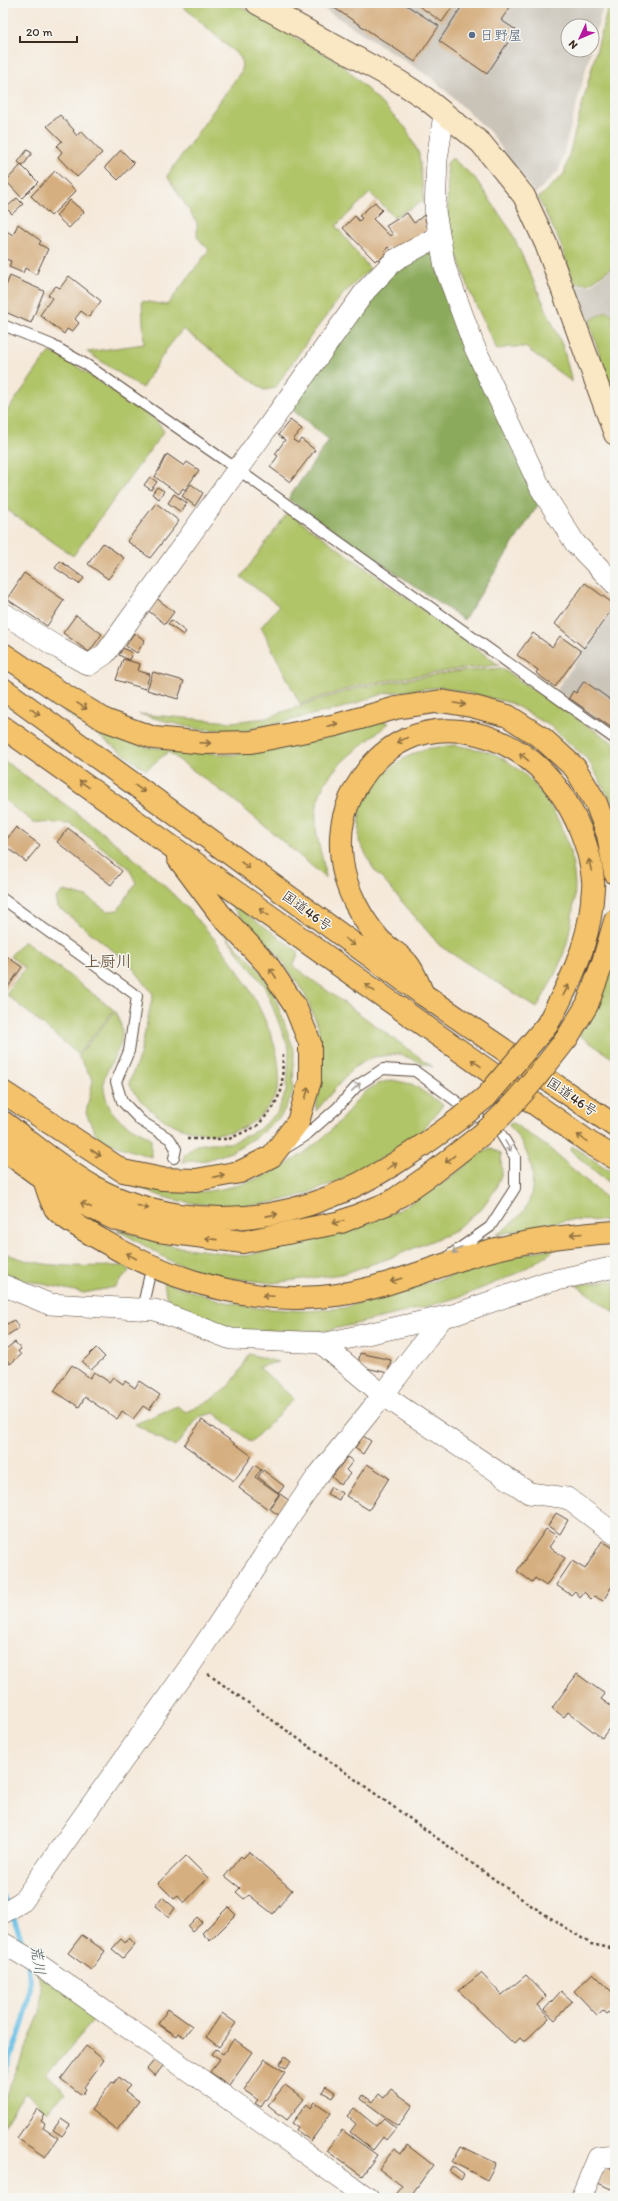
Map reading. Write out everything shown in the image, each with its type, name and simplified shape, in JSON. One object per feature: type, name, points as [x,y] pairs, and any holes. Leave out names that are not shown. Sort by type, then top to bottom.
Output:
[{"type":"highway","points":[[3,654],[61,693],[106,720],[154,738],[205,743],[251,742],[336,725],[396,708],[441,701],[471,706],[508,716],[542,738],[575,768],[596,803],[606,829],[615,873]]},
{"type":"highway","name":"国道46号","points":[[3,689],[424,995],[615,1126]]},
{"type":"highway","name":"国道46号","points":[[3,727],[162,838],[410,1017],[590,1143],[615,1158]]},
{"type":"highway","points":[[3,1122],[94,1188],[132,1204],[159,1212],[198,1218],[238,1218],[268,1216],[302,1208],[340,1194],[382,1172],[415,1152],[487,1096],[547,1025],[568,987],[582,952],[590,916],[594,880],[585,844],[572,811],[556,787],[539,769],[518,752],[493,739],[468,731],[443,730],[417,733],[395,744],[372,762],[360,780],[347,802],[341,830],[342,862],[350,893],[363,918],[380,940],[408,963],[424,995]]},
{"type":"highway","points":[[3,1098],[75,1139],[123,1171],[162,1180],[196,1180],[240,1172],[272,1156],[298,1122],[310,1081],[310,1042],[295,1006],[267,964],[220,914],[162,838]]},
{"type":"highway","points":[[3,1149],[64,1194],[116,1219],[158,1231],[243,1242],[341,1222],[391,1202],[430,1174],[481,1135],[499,1119],[530,1086],[567,1038],[587,1005],[603,962],[615,921]]},
{"type":"highway","points":[[3,1098],[62,1166]]},
{"type":"highway","points":[[44,1179],[56,1209],[88,1232],[136,1259],[182,1278],[226,1290],[260,1295],[296,1297],[336,1295],[426,1271],[474,1255],[529,1241],[574,1234],[615,1232]]},
{"type":"street","points":[[264,5],[400,82],[425,98],[481,144],[524,196],[546,244],[615,434]]},
{"type":"street","points":[[444,115],[437,159],[434,211],[445,268],[474,346],[541,489],[575,543],[615,584]]},
{"type":"street","points":[[3,613],[60,649],[89,665],[105,654],[366,290],[395,260],[439,236]]},
{"type":"street","points":[[3,1285],[49,1304],[155,1310],[231,1339],[321,1343],[442,1318],[547,1282],[615,1267]]},
{"type":"street","points":[[8,1910],[23,1901],[192,1663],[316,1478],[383,1395],[442,1318]]},
{"type":"street","points":[[321,1343],[383,1395],[529,1493],[567,1498],[615,1534]]},
{"type":"street","points":[[6,1945],[38,1964],[368,2198]]},
{"type":"street","points":[[582,2198],[598,2158],[615,2156]]},
{"type":"lane","points":[[3,325],[52,346],[87,365],[237,469],[615,739]]},
{"type":"lane","points":[[3,899],[137,996],[129,1051],[116,1082],[122,1101],[141,1121],[170,1139],[176,1149],[174,1158]]},
{"type":"lane","points":[[272,1156],[304,1137],[337,1108],[358,1084],[383,1069],[415,1071],[501,1134],[515,1157],[515,1188],[490,1227],[426,1271]]},
{"type":"lane","points":[[142,1309],[149,1278]]},
{"type":"path","points":[[170,1139],[229,1139],[257,1126],[274,1108],[282,1089],[283,1051]]},
{"type":"path","points":[[192,1663],[529,1904],[591,1944],[615,1949]]},
{"type":"shaded area","points":[[315,3],[604,3],[600,18],[560,18],[560,58],[589,58],[559,170],[535,194],[490,132],[433,79]]},
{"type":"shaded area","points":[[615,266],[615,315],[607,310],[592,318],[590,324],[575,285],[590,286]]},
{"type":"shaded area","points":[[615,607],[615,732],[556,690]]},
{"type":"green space","points":[[179,3],[235,3],[342,64],[406,128],[419,154],[424,201],[394,217],[370,193],[336,226],[370,269],[343,294],[313,333],[275,388],[264,390],[183,329],[166,350],[142,388],[87,352],[144,344],[142,301],[167,305],[209,250],[197,237],[197,223],[167,176],[242,70],[241,58]]},
{"type":"green space","points":[[609,3],[615,3],[615,262],[611,268],[589,284],[574,283],[559,240],[538,198],[564,174],[595,58],[600,58],[600,37]]},
{"type":"green space","points":[[452,158],[475,178],[511,231],[563,347],[572,382],[525,347],[508,347],[497,350],[470,292],[448,227],[447,163]]},
{"type":"green space","points":[[431,250],[451,311],[540,502],[464,620],[288,499],[329,440],[289,407],[363,300],[393,272]]},
{"type":"green space","points":[[607,311],[615,316],[615,401],[590,326],[592,319]]},
{"type":"green space","points":[[49,352],[63,357],[155,419],[164,431],[73,556],[3,507],[3,417]]},
{"type":"green space","points":[[288,512],[499,665],[453,670],[360,685],[300,704],[261,627],[279,606],[241,577]]},
{"type":"green space","points":[[501,668],[615,744],[615,811],[609,797],[588,760],[550,726],[511,703],[442,687],[386,693],[342,708],[244,731],[195,729],[139,714],[231,722],[267,718],[299,706],[361,687],[453,672]]},
{"type":"green space","points":[[60,708],[147,747],[233,755],[383,721],[389,723],[349,755],[338,766],[328,778],[321,792],[317,808],[316,826],[326,878],[235,801],[168,752],[146,770]]},
{"type":"green space","points":[[455,745],[494,754],[527,776],[552,808],[561,826],[568,846],[573,865],[575,885],[574,903],[567,943],[560,963],[537,1008],[440,946],[373,868],[359,841],[360,809],[380,777],[401,760],[424,749]]},
{"type":"green space","points":[[3,760],[78,814],[154,876],[189,910],[220,946],[247,984],[270,1032],[277,1055],[279,1079],[276,1094],[272,1101],[262,1114],[246,1126],[228,1132],[209,1134],[190,1130],[171,1123],[154,1112],[139,1099],[129,1083],[140,1055],[153,994],[130,964],[58,907],[56,898],[64,891],[87,897],[107,911],[118,910],[136,883],[129,868],[71,824],[33,822],[3,799]]},
{"type":"green space","points":[[218,893],[299,952],[293,966],[433,1067],[399,1054],[373,1057],[353,1068],[316,1111],[322,1060],[318,1026],[304,993],[278,954]]},
{"type":"green space","points":[[223,933],[258,968],[272,989],[294,1050],[293,1093],[281,1116],[259,1135],[231,1152],[207,1160],[182,1162],[185,1154],[196,1145],[230,1143],[258,1130],[277,1113],[287,1089],[289,1049],[264,985]]},
{"type":"green space","points":[[24,941],[114,1010],[78,1054],[6,994],[25,968],[10,956]]},
{"type":"green space","points":[[615,953],[615,1060],[579,1035]]},
{"type":"green space","points":[[115,1011],[120,1021],[122,1037],[117,1052],[105,1076],[104,1090],[112,1112],[127,1125],[151,1138],[151,1157],[98,1140],[86,1113],[93,1080],[78,1056]]},
{"type":"green space","points":[[392,1080],[412,1084],[443,1105],[430,1122],[403,1146],[368,1166],[322,1188],[277,1202],[231,1206],[206,1205],[173,1200],[128,1183],[156,1190],[197,1192],[242,1184],[264,1176],[304,1153],[322,1138],[339,1122],[361,1095],[367,1090]]},
{"type":"green space","points":[[513,1123],[549,1148],[615,1206],[615,1221],[568,1220],[496,1235],[521,1214],[528,1205],[531,1194],[531,1166],[520,1140],[508,1124]]},
{"type":"green space","points":[[572,1146],[615,1174],[615,1188],[571,1151]]},
{"type":"green space","points":[[491,1149],[501,1153],[502,1173],[495,1190],[481,1209],[451,1233],[390,1258],[342,1274],[273,1283],[219,1277],[174,1263],[116,1229],[172,1246],[245,1256],[343,1233],[399,1210],[450,1178],[481,1153]]},
{"type":"green space","points":[[557,1247],[552,1252],[518,1273],[468,1294],[426,1307],[326,1331],[233,1330],[173,1307],[166,1295],[164,1282],[222,1301],[257,1308],[307,1311],[343,1308],[517,1256]]},
{"type":"green space","points":[[3,1252],[32,1262],[63,1266],[126,1266],[129,1271],[115,1287],[84,1293],[19,1279],[3,1272]]},
{"type":"green space","points":[[615,1281],[615,1313],[576,1285]]},
{"type":"green space","points":[[249,1354],[278,1362],[259,1367],[294,1399],[251,1442],[214,1413],[199,1417],[175,1447],[135,1424],[177,1406],[186,1412],[217,1396],[231,1383],[243,1366]]},
{"type":"green space","points":[[37,1969],[100,2013],[47,2074],[66,2092],[48,2111],[25,2092],[3,2126],[3,2103],[40,2013],[41,1988]]},
{"type":"building","points":[[327,3],[403,3],[439,26],[415,62]]},
{"type":"building","points":[[421,3],[455,3],[442,22],[419,6]]},
{"type":"building","points":[[464,3],[513,3],[501,20],[516,30],[487,74],[439,41]]},
{"type":"building","points":[[60,115],[74,130],[73,131],[77,136],[81,131],[102,153],[77,177],[58,157],[62,152],[57,146],[62,141],[47,126]]},
{"type":"building","points":[[27,150],[32,153],[23,166],[18,162]]},
{"type":"building","points":[[121,150],[134,163],[118,180],[105,167]]},
{"type":"building","points":[[21,165],[38,182],[22,198],[6,181]]},
{"type":"building","points":[[55,171],[76,191],[51,216],[31,196]]},
{"type":"building","points":[[17,198],[23,204],[12,214],[6,208]]},
{"type":"building","points":[[70,200],[84,212],[69,228],[56,216]]},
{"type":"building","points":[[375,202],[382,210],[373,219],[390,236],[393,234],[386,226],[407,213],[414,223],[424,215],[428,229],[394,253],[388,247],[384,252],[386,254],[379,260],[377,259],[375,261],[343,228],[355,216],[359,221],[362,218],[359,216]]},
{"type":"building","points":[[18,224],[41,241],[39,244],[48,249],[36,275],[25,268],[23,273],[9,267],[11,261],[3,258],[3,229],[13,235]]},
{"type":"building","points":[[10,276],[44,291],[31,323],[3,311],[3,293]]},
{"type":"building","points":[[69,276],[101,301],[89,317],[81,311],[75,319],[79,323],[72,332],[67,329],[64,334],[40,315],[52,298],[48,295],[56,286],[60,288]]},
{"type":"building","points":[[290,420],[302,429],[293,440],[298,443],[301,439],[315,450],[290,482],[270,467],[278,456],[275,454],[285,440],[278,435]]},
{"type":"building","points":[[167,454],[184,466],[187,462],[199,470],[185,490],[183,488],[179,494],[155,477]]},
{"type":"building","points":[[150,477],[157,482],[151,490],[144,485]]},
{"type":"building","points":[[191,484],[203,493],[195,506],[182,496]]},
{"type":"building","points":[[157,487],[164,491],[159,499],[152,494]]},
{"type":"building","points":[[174,494],[187,503],[181,512],[168,503]]},
{"type":"building","points":[[156,503],[179,521],[150,558],[127,541]]},
{"type":"building","points":[[103,543],[124,558],[108,579],[88,564]]},
{"type":"building","points":[[60,561],[84,578],[79,584],[55,568]]},
{"type":"building","points":[[24,573],[64,600],[47,626],[7,599]]},
{"type":"building","points":[[585,583],[615,605],[584,648],[555,624]]},
{"type":"building","points":[[155,597],[174,612],[165,624],[146,609]]},
{"type":"building","points":[[76,615],[102,634],[89,652],[63,633]]},
{"type":"building","points":[[171,620],[186,632],[183,635],[168,624]]},
{"type":"building","points":[[134,633],[145,640],[137,653],[126,646]]},
{"type":"building","points":[[533,633],[552,647],[560,636],[581,651],[555,687],[536,673],[538,670],[517,655]]},
{"type":"building","points":[[123,648],[132,653],[129,660],[119,655]]},
{"type":"building","points":[[123,659],[140,664],[138,671],[150,674],[145,689],[116,680]]},
{"type":"building","points":[[153,672],[184,681],[178,699],[147,690]]},
{"type":"building","points":[[584,681],[615,703],[615,730],[569,698],[573,691],[576,693]]},
{"type":"building","points":[[16,827],[40,845],[26,862],[3,844]]},
{"type":"building","points":[[68,828],[122,871],[111,885],[57,842]]},
{"type":"building","points":[[3,954],[22,967],[3,994]]},
{"type":"building","points":[[3,1319],[7,1324],[14,1320],[19,1328],[3,1338]]},
{"type":"building","points":[[15,1342],[21,1349],[18,1351],[21,1355],[10,1364],[3,1355],[3,1351]]},
{"type":"building","points":[[96,1348],[105,1357],[91,1370],[82,1362]]},
{"type":"building","points":[[360,1353],[391,1360],[388,1373],[358,1366]]},
{"type":"building","points":[[72,1365],[90,1378],[94,1372],[109,1382],[113,1377],[123,1384],[125,1381],[135,1388],[139,1381],[160,1395],[149,1410],[143,1406],[133,1419],[122,1411],[117,1419],[85,1397],[79,1407],[54,1391]]},
{"type":"building","points":[[202,1420],[252,1456],[234,1481],[184,1445]]},
{"type":"building","points":[[363,1436],[371,1441],[363,1454],[355,1448]]},
{"type":"building","points":[[347,1457],[353,1461],[346,1470],[350,1474],[340,1485],[332,1477]]},
{"type":"building","points":[[367,1464],[389,1478],[369,1510],[346,1496]]},
{"type":"building","points":[[255,1465],[261,1470],[255,1477],[279,1494],[268,1509],[239,1488]]},
{"type":"building","points":[[263,1470],[284,1486],[279,1493],[258,1477]]},
{"type":"building","points":[[331,1487],[342,1493],[339,1500],[327,1494]]},
{"type":"building","points":[[280,1494],[290,1501],[280,1516],[270,1509]]},
{"type":"building","points":[[556,1513],[568,1520],[560,1534],[548,1526]]},
{"type":"building","points":[[546,1529],[557,1536],[549,1547],[565,1558],[546,1586],[535,1578],[532,1582],[517,1571]]},
{"type":"building","points":[[602,1541],[615,1549],[615,1581],[603,1601],[594,1596],[591,1599],[584,1592],[580,1597],[575,1591],[571,1595],[556,1585],[572,1561],[585,1569]]},
{"type":"building","points":[[577,1674],[605,1694],[601,1699],[615,1709],[615,1720],[602,1738],[568,1712],[564,1717],[552,1708]]},
{"type":"building","points":[[249,1852],[292,1890],[273,1914],[249,1895],[244,1899],[236,1892],[240,1888],[225,1876],[241,1856],[243,1858]]},
{"type":"building","points":[[186,1856],[208,1878],[184,1903],[178,1896],[174,1899],[158,1883]]},
{"type":"building","points":[[162,1897],[175,1908],[169,1917],[155,1906]]},
{"type":"building","points":[[228,1907],[236,1915],[210,1941],[202,1933]]},
{"type":"building","points":[[197,1917],[202,1922],[192,1931],[188,1926]]},
{"type":"building","points":[[82,1935],[105,1951],[91,1970],[68,1953]]},
{"type":"building","points":[[129,1938],[135,1944],[123,1958],[112,1949],[121,1939],[125,1943]]},
{"type":"building","points":[[481,1973],[502,1995],[526,1975],[546,1996],[537,2005],[549,2018],[524,2042],[520,2038],[514,2044],[459,1991]]},
{"type":"building","points":[[593,1973],[615,1995],[613,1999],[615,2007],[607,2014],[603,2010],[597,2015],[574,1991]]},
{"type":"building","points":[[561,1991],[572,2001],[555,2020],[544,2010]]},
{"type":"building","points":[[168,2009],[192,2026],[184,2037],[178,2033],[176,2036],[158,2024]]},
{"type":"building","points":[[222,2013],[236,2023],[219,2047],[206,2037]]},
{"type":"building","points":[[234,2039],[252,2052],[229,2085],[210,2072],[220,2059],[212,2054],[216,2049],[223,2054]]},
{"type":"building","points":[[86,2046],[104,2060],[84,2087],[86,2089],[82,2095],[61,2079]]},
{"type":"building","points":[[285,2056],[291,2061],[286,2068],[279,2064]]},
{"type":"building","points":[[157,2057],[165,2063],[155,2076],[147,2069]]},
{"type":"building","points":[[265,2059],[285,2072],[261,2107],[255,2103],[258,2100],[244,2090]]},
{"type":"building","points":[[119,2077],[130,2086],[125,2091],[139,2101],[117,2130],[91,2110],[112,2082],[114,2083]]},
{"type":"building","points":[[285,2085],[304,2099],[287,2120],[268,2105]]},
{"type":"building","points":[[326,2086],[336,2093],[333,2098],[322,2092]]},
{"type":"building","points":[[391,2089],[413,2105],[398,2126],[361,2099],[363,2095],[373,2102],[379,2094],[384,2098]]},
{"type":"building","points":[[315,2102],[331,2113],[311,2141],[296,2130],[298,2127],[292,2123],[307,2104],[311,2108]]},
{"type":"building","points":[[354,2108],[376,2126],[384,2118],[396,2128],[386,2140],[383,2137],[373,2150],[350,2132],[356,2124],[347,2116]]},
{"type":"building","points":[[37,2109],[45,2115],[41,2121],[45,2124],[43,2128],[58,2138],[45,2157],[17,2138]]},
{"type":"building","points":[[61,2119],[70,2125],[62,2136],[53,2130]]},
{"type":"building","points":[[342,2130],[377,2155],[362,2176],[327,2151]]},
{"type":"building","points":[[407,2145],[433,2165],[409,2198],[392,2198],[402,2186],[379,2169],[394,2149],[401,2154]]},
{"type":"building","points":[[461,2146],[496,2163],[487,2180],[452,2162]]},
{"type":"building","points":[[452,2166],[464,2175],[461,2180],[449,2171]]},
{"type":"building","points":[[606,2166],[615,2170],[615,2181],[611,2189],[598,2183]]},
{"type":"waterway","name":"荒川","points":[[3,1896],[8,1906]]},
{"type":"waterway","name":"荒川","points":[[12,1913],[25,1950]]},
{"type":"waterway","name":"荒川","points":[[3,2076],[19,2035],[27,2008],[30,1979],[28,1965]]},
{"type":"place","name":"日野屋","points":[[472,35]]},
{"type":"district","name":"上厨川","points":[[108,961]]}]
